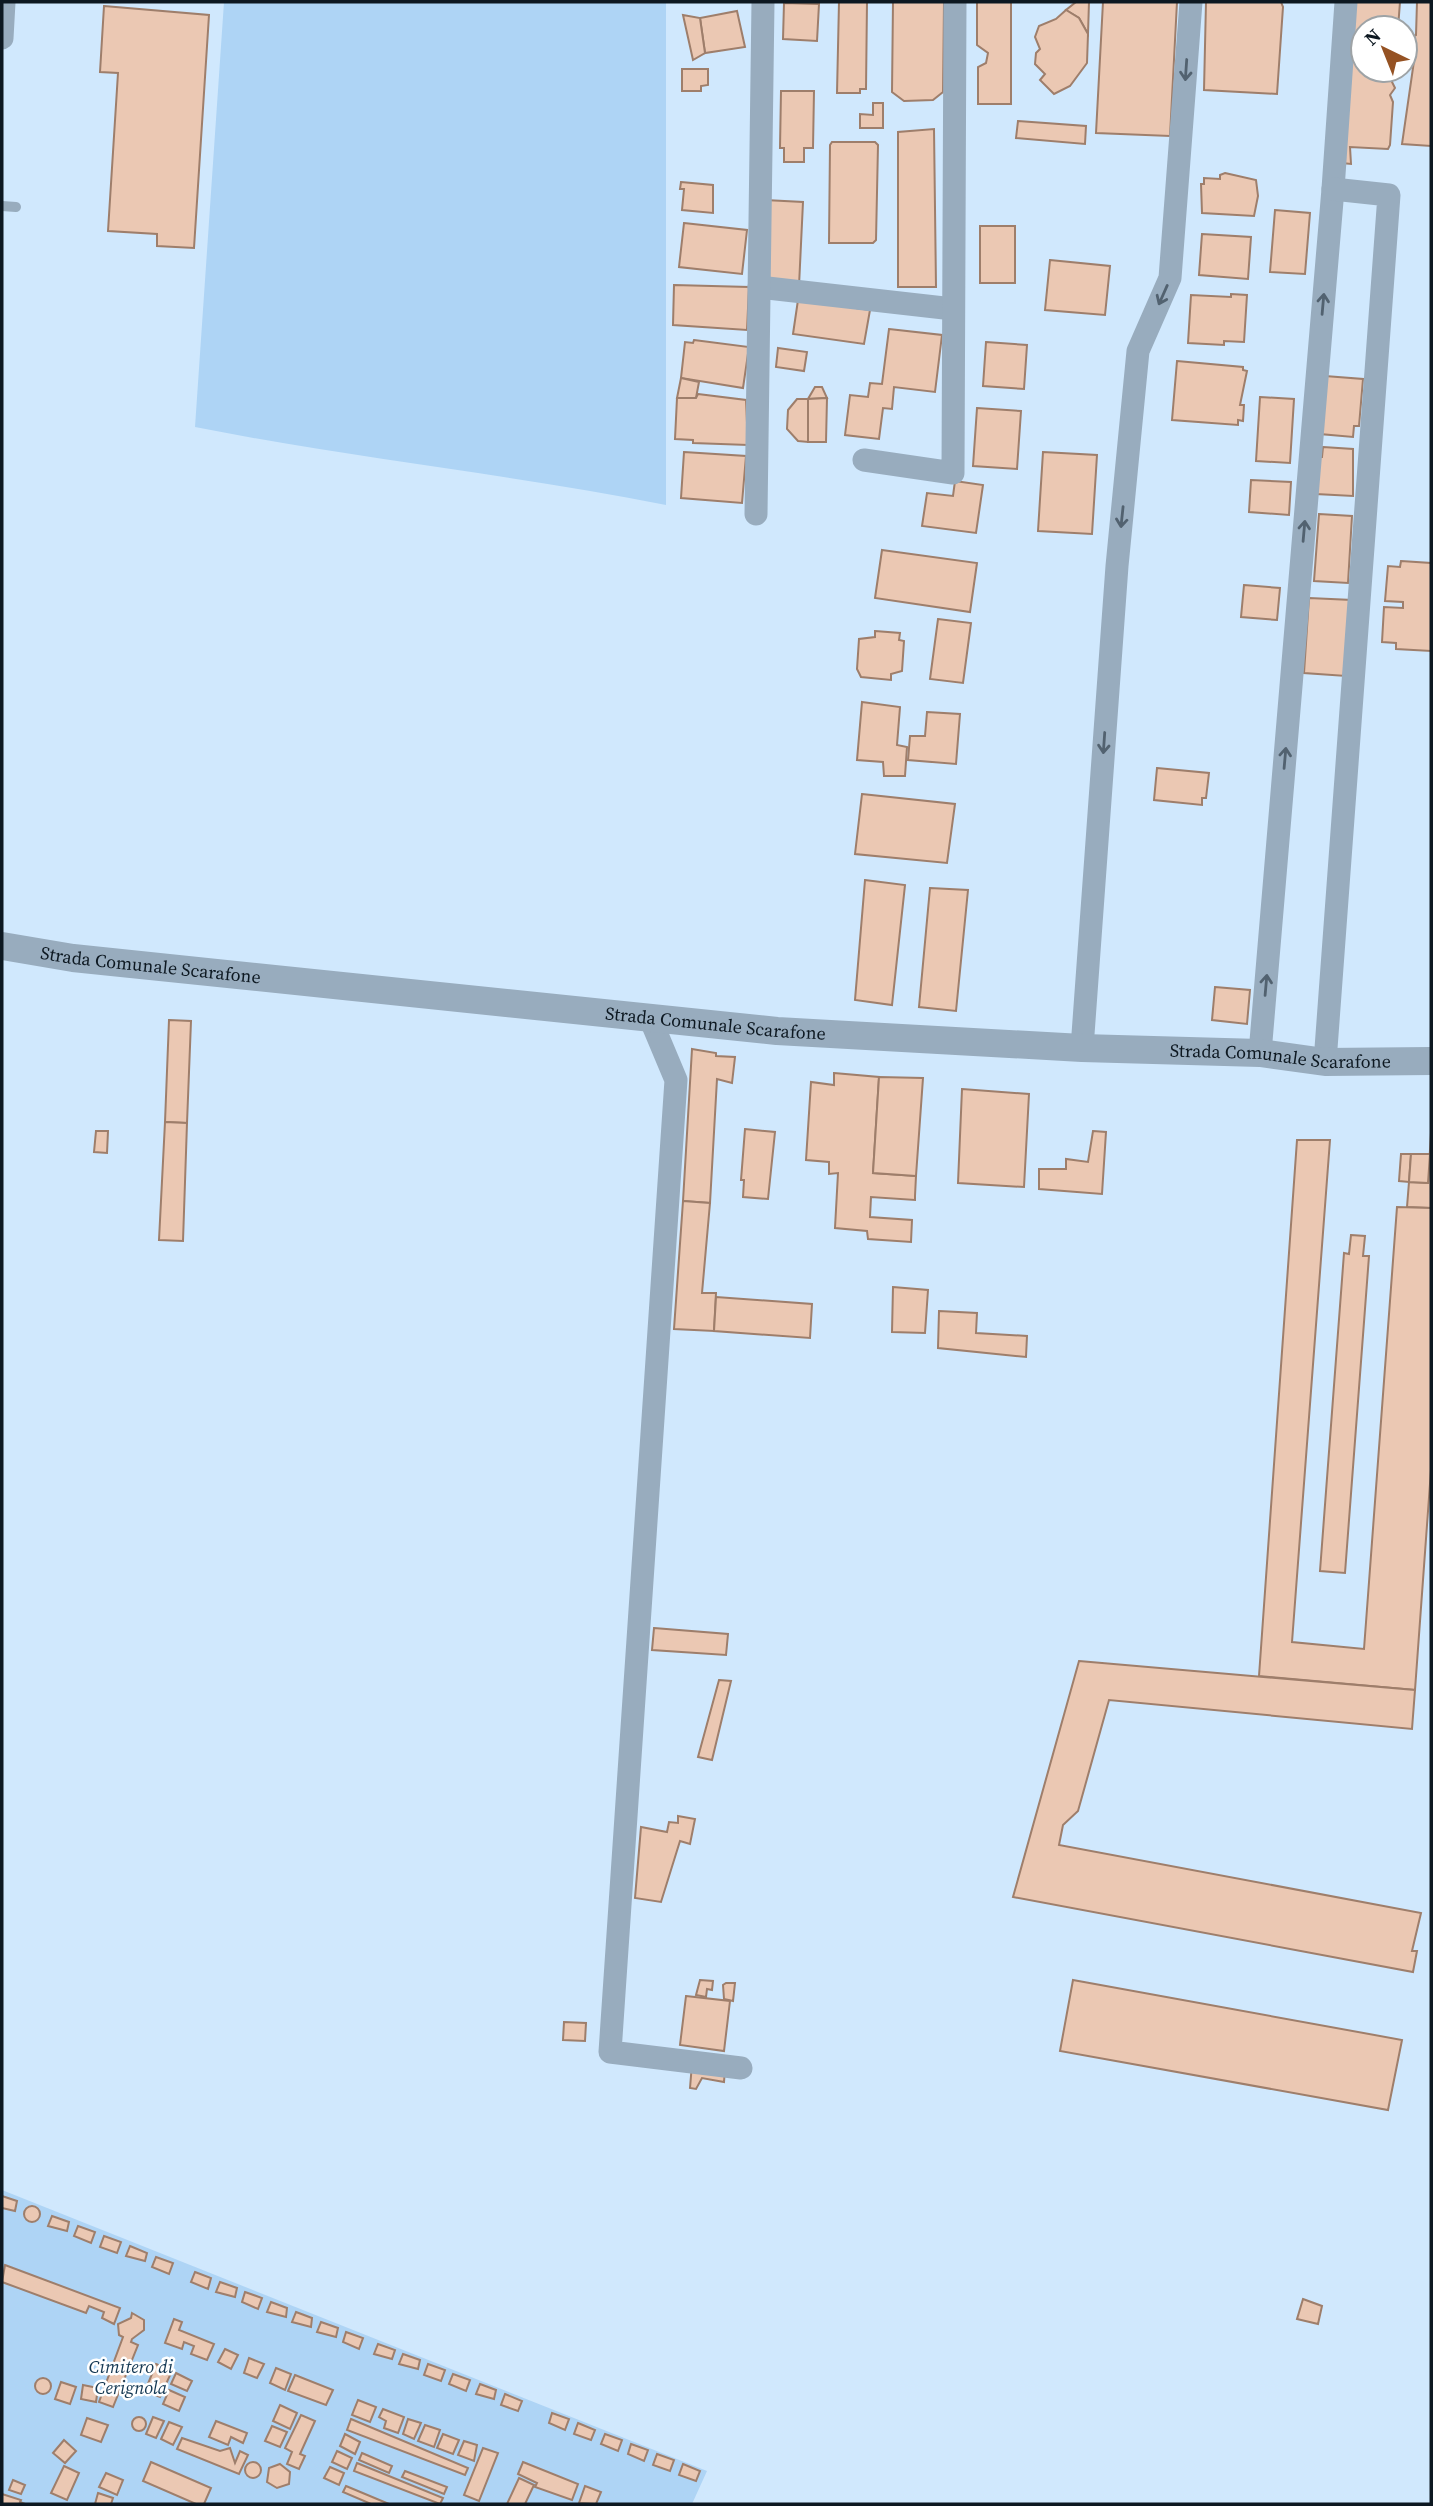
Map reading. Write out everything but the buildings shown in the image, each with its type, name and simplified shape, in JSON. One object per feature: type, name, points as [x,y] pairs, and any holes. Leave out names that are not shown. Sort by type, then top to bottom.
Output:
[{"type":"street","points":[[2,38],[4,2]]},
{"type":"street","points":[[756,514],[762,2]]},
{"type":"street","points":[[864,460],[953,473],[955,2]]},
{"type":"street","points":[[1082,1048],[1117,566],[1138,351],[1170,278],[1191,2]]},
{"type":"street","points":[[1260,1052],[1333,189],[1346,2]]},
{"type":"street","points":[[1325,1062],[1389,195],[1333,189]]},
{"type":"street","points":[[759,287],[953,309]]},
{"type":"street","name":"Strada Comunale Scarafone","points":[[2,946],[73,958],[777,1031],[1082,1048],[1260,1052],[1325,1062],[1431,1060]]},
{"type":"street","points":[[650,1018],[676,1080],[610,2052],[741,2068]]},
{"type":"lane","points":[[2,206],[16,207]]},
{"type":"green space","points":[[224,2],[666,2],[666,505],[195,427]]},
{"type":"green space","name":"Cimitero di Cerignola","points":[[2,2190],[707,2471],[692,2504],[2,2504]]}]
